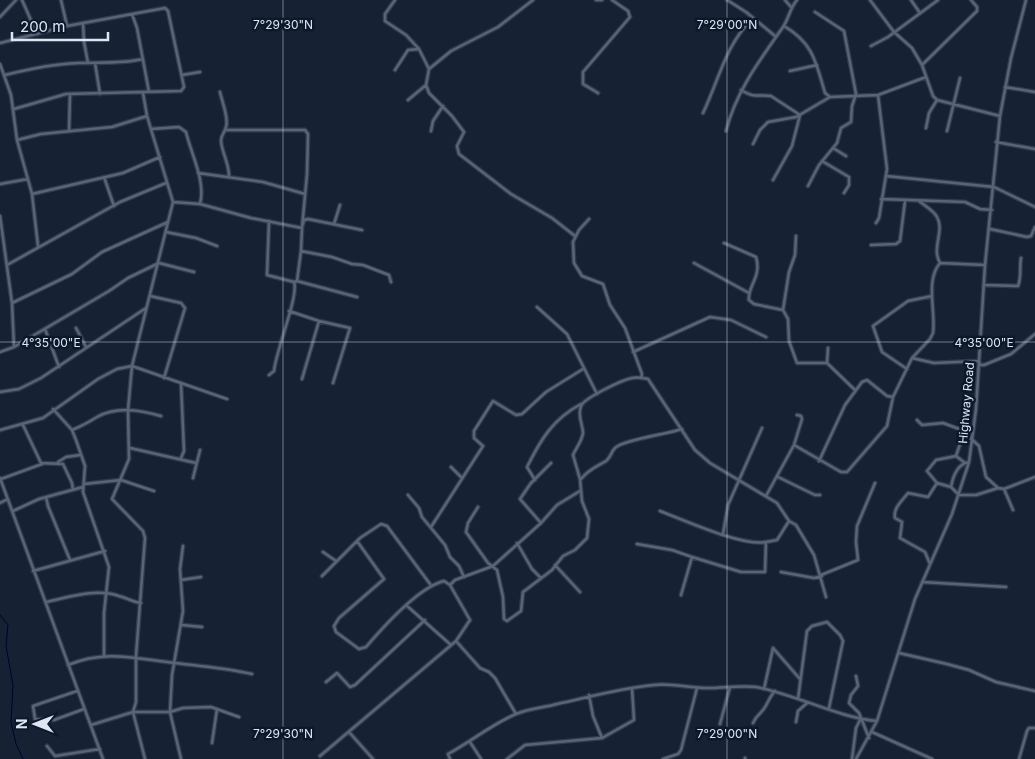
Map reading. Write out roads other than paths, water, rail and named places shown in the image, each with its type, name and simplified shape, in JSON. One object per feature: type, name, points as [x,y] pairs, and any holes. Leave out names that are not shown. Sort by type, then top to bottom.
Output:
[{"type":"street","points":[[0,17],[16,0]]},
{"type":"street","points":[[22,0],[26,5],[37,34]]},
{"type":"street","points":[[62,0],[67,26]]},
{"type":"street","points":[[395,0],[385,14],[385,21],[406,35],[419,49],[429,69],[426,85],[429,93],[443,106],[464,132],[457,150],[462,157],[511,194],[552,218],[575,236]]},
{"type":"street","points":[[429,69],[451,51],[498,27],[533,0]]},
{"type":"street","points":[[596,0],[602,0]]},
{"type":"street","points":[[598,93],[584,84],[583,72],[630,17],[628,11],[612,0]]},
{"type":"street","points":[[727,0],[775,36]]},
{"type":"street","points":[[784,0],[791,8]]},
{"type":"street","points":[[726,131],[741,90],[775,36],[784,26],[791,8],[797,0]]},
{"type":"street","points":[[870,0],[894,32],[912,48],[922,65],[932,96],[937,100],[1000,116]]},
{"type":"street","points":[[911,0],[921,13]]},
{"type":"street","points":[[871,46],[938,0]]},
{"type":"street","points":[[922,65],[977,11],[977,7],[971,0]]},
{"type":"street","name":"Highway Road","points":[[856,759],[877,721],[922,582],[959,495],[969,462],[973,442],[985,265],[992,210],[996,142],[1005,87],[1026,0]]},
{"type":"street","points":[[0,43],[67,26],[162,7],[167,8],[182,74],[184,86],[180,91],[70,94],[14,110]]},
{"type":"street","points":[[808,186],[822,161],[839,139],[841,128],[851,122],[852,106],[856,98],[844,31],[841,27],[815,12]]},
{"type":"street","points":[[132,14],[137,28],[149,92]]},
{"type":"street","points":[[704,113],[714,91],[725,56],[753,18]]},
{"type":"street","points":[[84,23],[84,42],[88,62]]},
{"type":"street","points":[[784,26],[796,33],[811,48],[825,93],[830,97]]},
{"type":"street","points":[[395,70],[408,50],[419,49]]},
{"type":"street","points":[[5,75],[30,68],[88,62],[116,63],[143,59]]},
{"type":"street","points":[[94,62],[100,94]]},
{"type":"street","points":[[0,64],[5,75],[14,110],[17,140],[32,194],[38,246]]},
{"type":"street","points":[[790,70],[806,69],[817,65]]},
{"type":"street","points":[[182,74],[200,72]]},
{"type":"street","points":[[753,144],[760,130],[768,122],[800,115],[830,97],[856,98],[878,95],[926,77]]},
{"type":"street","points":[[947,131],[953,104],[957,99],[960,78]]},
{"type":"street","points":[[408,100],[426,85]]},
{"type":"street","points":[[1005,87],[1035,92]]},
{"type":"street","points":[[741,90],[751,96],[762,98],[772,96],[800,115]]},
{"type":"street","points":[[220,92],[226,120],[225,130],[221,136],[229,176]]},
{"type":"street","points":[[143,93],[147,116],[173,202],[146,308],[137,354],[132,366],[128,410],[130,448],[121,480],[112,499],[143,531],[145,538],[136,656],[136,702],[133,712],[145,759]]},
{"type":"street","points":[[69,130],[70,94]]},
{"type":"street","points":[[876,223],[879,218],[886,176],[878,95]]},
{"type":"street","points":[[926,128],[929,112],[937,100]]},
{"type":"street","points":[[431,131],[433,121],[443,106]]},
{"type":"street","points":[[773,180],[792,146],[800,115]]},
{"type":"street","points":[[17,140],[69,130],[112,127],[147,116]]},
{"type":"street","points":[[151,129],[183,128],[186,132],[198,173],[202,198],[200,204]]},
{"type":"street","points":[[225,130],[305,130],[308,138],[301,251],[295,281],[296,286],[276,352],[274,371],[269,375]]},
{"type":"street","points":[[996,142],[1035,149]]},
{"type":"street","points":[[833,148],[846,156]]},
{"type":"street","points":[[32,194],[123,174],[160,158]]},
{"type":"street","points":[[822,161],[849,177],[849,185],[844,193]]},
{"type":"street","points":[[198,173],[229,176],[305,194]]},
{"type":"street","points":[[886,176],[994,187],[1035,207]]},
{"type":"street","points":[[104,177],[114,206]]},
{"type":"street","points":[[0,184],[28,179]]},
{"type":"street","points":[[7,265],[38,246],[114,206],[166,182]]},
{"type":"street","points":[[881,199],[965,202],[992,210]]},
{"type":"street","points":[[918,200],[936,215],[939,223],[936,256],[940,263]]},
{"type":"street","points":[[871,245],[896,244],[900,241],[905,201]]},
{"type":"street","points":[[173,202],[200,204],[302,228]]},
{"type":"street","points":[[334,224],[340,205]]},
{"type":"street","points":[[0,216],[12,303],[14,347]]},
{"type":"street","points":[[302,228],[304,220],[308,219],[362,230]]},
{"type":"street","points":[[589,219],[575,236],[571,250],[578,272],[604,284],[610,305],[625,328],[642,374],[641,378]]},
{"type":"street","points":[[269,221],[267,275],[357,297]]},
{"type":"street","points":[[12,303],[72,274],[102,252],[168,222]]},
{"type":"street","points":[[990,229],[1028,237],[1031,236],[1035,226]]},
{"type":"street","points":[[166,232],[196,238],[217,246]]},
{"type":"street","points":[[796,236],[796,250],[789,272],[783,310],[788,319],[789,341],[797,363],[827,363],[855,390]]},
{"type":"street","points":[[724,243],[756,257],[757,276],[749,293],[751,303],[783,310]]},
{"type":"street","points":[[301,251],[363,265],[390,274],[391,282]]},
{"type":"street","points":[[985,285],[1018,286],[1021,278],[1019,266],[1021,258]]},
{"type":"street","points":[[0,352],[14,347],[110,291],[128,278],[159,263],[194,272]]},
{"type":"street","points":[[694,263],[749,293]]},
{"type":"street","points":[[940,263],[985,265]]},
{"type":"street","points":[[794,445],[819,461],[842,472],[847,472],[888,426],[893,397],[912,358],[930,339],[932,333],[934,310],[932,296],[933,279],[940,263]]},
{"type":"street","points":[[150,296],[181,303],[185,308],[164,378]]},
{"type":"street","points":[[907,368],[882,352],[877,343],[873,326],[908,302],[932,296]]},
{"type":"street","points":[[537,307],[567,334],[597,394]]},
{"type":"street","points":[[0,392],[19,389],[59,367],[146,308]]},
{"type":"street","points":[[289,311],[319,321],[341,325],[351,330],[332,383]]},
{"type":"street","points":[[633,352],[710,317],[732,320],[766,337]]},
{"type":"street","points":[[302,380],[319,321]]},
{"type":"street","points":[[76,328],[86,347]]},
{"type":"street","points":[[45,329],[59,367]]},
{"type":"street","points":[[912,358],[934,363],[979,361],[980,365],[984,365],[1011,354],[1035,334]]},
{"type":"street","points":[[827,363],[828,348]]},
{"type":"street","points":[[0,430],[43,418],[98,379],[117,369],[132,366],[227,399]]},
{"type":"street","points":[[430,527],[483,446],[474,438],[474,431],[493,402],[520,415],[546,392],[583,369]]},
{"type":"street","points":[[535,480],[528,467],[546,432],[558,420],[588,398],[624,381],[641,378],[648,379],[695,450],[710,463],[777,503],[788,521],[796,525],[809,544],[821,575],[826,596]]},
{"type":"street","points":[[819,461],[845,405],[862,382],[867,380],[887,396],[893,397]]},
{"type":"street","points":[[181,383],[184,450],[181,458]]},
{"type":"street","points":[[478,507],[468,523],[466,532],[499,577],[505,621],[510,620],[521,610],[523,592],[541,578],[563,556],[575,550],[587,538],[589,519],[580,491],[580,479],[573,455],[582,440],[583,431],[579,417],[581,404]]},
{"type":"street","points":[[53,410],[72,430],[85,466],[82,486],[105,551],[110,574],[107,578],[105,593],[104,656]]},
{"type":"street","points":[[72,430],[85,426],[108,413],[128,410],[161,416]]},
{"type":"street","points":[[766,496],[794,445],[802,419],[802,416],[797,415]]},
{"type":"street","points":[[917,420],[922,425],[943,423],[962,430],[978,446],[986,477],[998,488]]},
{"type":"street","points":[[23,424],[42,464]]},
{"type":"street","points":[[723,534],[728,506],[762,428]]},
{"type":"street","points":[[580,479],[590,468],[610,458],[617,447],[682,429]]},
{"type":"street","points":[[956,456],[960,444],[966,436]]},
{"type":"street","points":[[130,448],[181,458],[196,463]]},
{"type":"street","points":[[193,478],[200,450]]},
{"type":"street","points":[[58,463],[66,457],[80,455]]},
{"type":"street","points":[[965,463],[956,456],[936,460],[928,470],[934,482],[952,487],[959,495],[976,495],[998,488],[1004,489],[1035,477]]},
{"type":"street","points":[[952,487],[954,473],[965,463],[969,462]]},
{"type":"street","points":[[73,490],[64,466],[58,463],[42,464],[0,478],[103,759]]},
{"type":"street","points":[[541,523],[520,500],[551,463]]},
{"type":"street","points":[[451,467],[462,478]]},
{"type":"street","points":[[778,476],[815,495],[820,495]]},
{"type":"street","points":[[13,511],[46,497],[82,486],[121,480],[154,490]]},
{"type":"street","points":[[781,572],[814,578],[858,560],[857,526],[875,483]]},
{"type":"street","points":[[930,564],[925,552],[900,538],[902,522],[895,518],[894,514],[895,509],[908,493],[928,497],[937,484]]},
{"type":"street","points":[[1004,489],[1013,510]]},
{"type":"street","points":[[450,585],[455,580],[492,566],[517,542],[541,523],[557,505],[580,491]]},
{"type":"street","points":[[408,495],[445,545],[450,557],[459,566],[464,577]]},
{"type":"street","points":[[46,497],[70,560]]},
{"type":"street","points":[[0,503],[8,499]]},
{"type":"street","points":[[660,511],[710,531],[750,542],[777,540],[788,521]]},
{"type":"street","points":[[322,576],[357,541],[381,524],[387,526],[430,584]]},
{"type":"street","points":[[320,756],[456,641],[470,620],[450,585],[444,581],[430,584],[363,649],[359,649],[336,632],[334,626],[339,618],[384,579],[357,541]]},
{"type":"street","points":[[517,542],[532,568],[541,578]]},
{"type":"street","points":[[637,544],[672,550],[741,572],[765,572],[766,542]]},
{"type":"street","points":[[181,759],[170,712],[174,663],[182,625],[182,546]]},
{"type":"street","points":[[33,572],[105,551]]},
{"type":"street","points":[[323,552],[336,561]]},
{"type":"street","points":[[681,595],[692,557]]},
{"type":"street","points":[[555,565],[580,592]]},
{"type":"street","points":[[181,580],[201,577]]},
{"type":"street","points":[[922,582],[1006,587]]},
{"type":"street","points":[[46,602],[86,593],[105,593],[141,603]]},
{"type":"street","points":[[406,606],[425,620],[451,645]]},
{"type":"street","points":[[326,682],[337,673],[350,686],[355,685],[425,620]]},
{"type":"street","points":[[798,699],[809,628],[829,623],[840,635],[842,642],[829,708]]},
{"type":"street","points":[[182,625],[202,627]]},
{"type":"street","points":[[456,641],[480,668],[489,672],[495,678],[516,714]]},
{"type":"street","points":[[764,689],[773,648],[801,679]]},
{"type":"street","points":[[899,654],[947,664],[969,670],[996,682],[1035,691]]},
{"type":"street","points":[[68,665],[104,656],[136,656],[174,663],[230,668],[252,674]]},
{"type":"street","points":[[856,676],[858,686],[851,695],[849,703],[859,713],[860,720],[869,738]]},
{"type":"street","points":[[450,759],[448,754],[470,742],[492,725],[534,707],[556,705],[589,695],[672,684],[697,688],[764,689],[829,708],[860,720],[877,721]]},
{"type":"street","points":[[720,724],[730,687]]},
{"type":"street","points":[[507,759],[525,745],[602,738],[634,720],[632,688]]},
{"type":"street","points":[[663,759],[678,754],[681,750],[697,688]]},
{"type":"street","points":[[77,691],[33,706],[36,719],[54,720],[84,709]]},
{"type":"street","points":[[754,723],[757,714],[763,710],[768,698],[775,691]]},
{"type":"street","points":[[589,695],[593,716],[602,738]]},
{"type":"street","points":[[796,722],[798,711],[807,703]]},
{"type":"street","points":[[91,725],[133,712],[170,712],[183,708],[211,707],[239,716]]},
{"type":"street","points":[[212,743],[218,710]]},
{"type":"street","points":[[852,759],[856,728],[860,720]]},
{"type":"street","points":[[1019,759],[1027,731],[1029,728],[1035,728]]},
{"type":"street","points":[[349,732],[373,759]]},
{"type":"street","points":[[872,732],[932,759]]},
{"type":"street","points":[[470,742],[481,759]]},
{"type":"street","points":[[47,746],[54,758],[100,749]]},
{"type":"waterway","points":[[0,615],[8,625],[6,646],[13,685],[11,722],[16,744],[23,759]]}]
